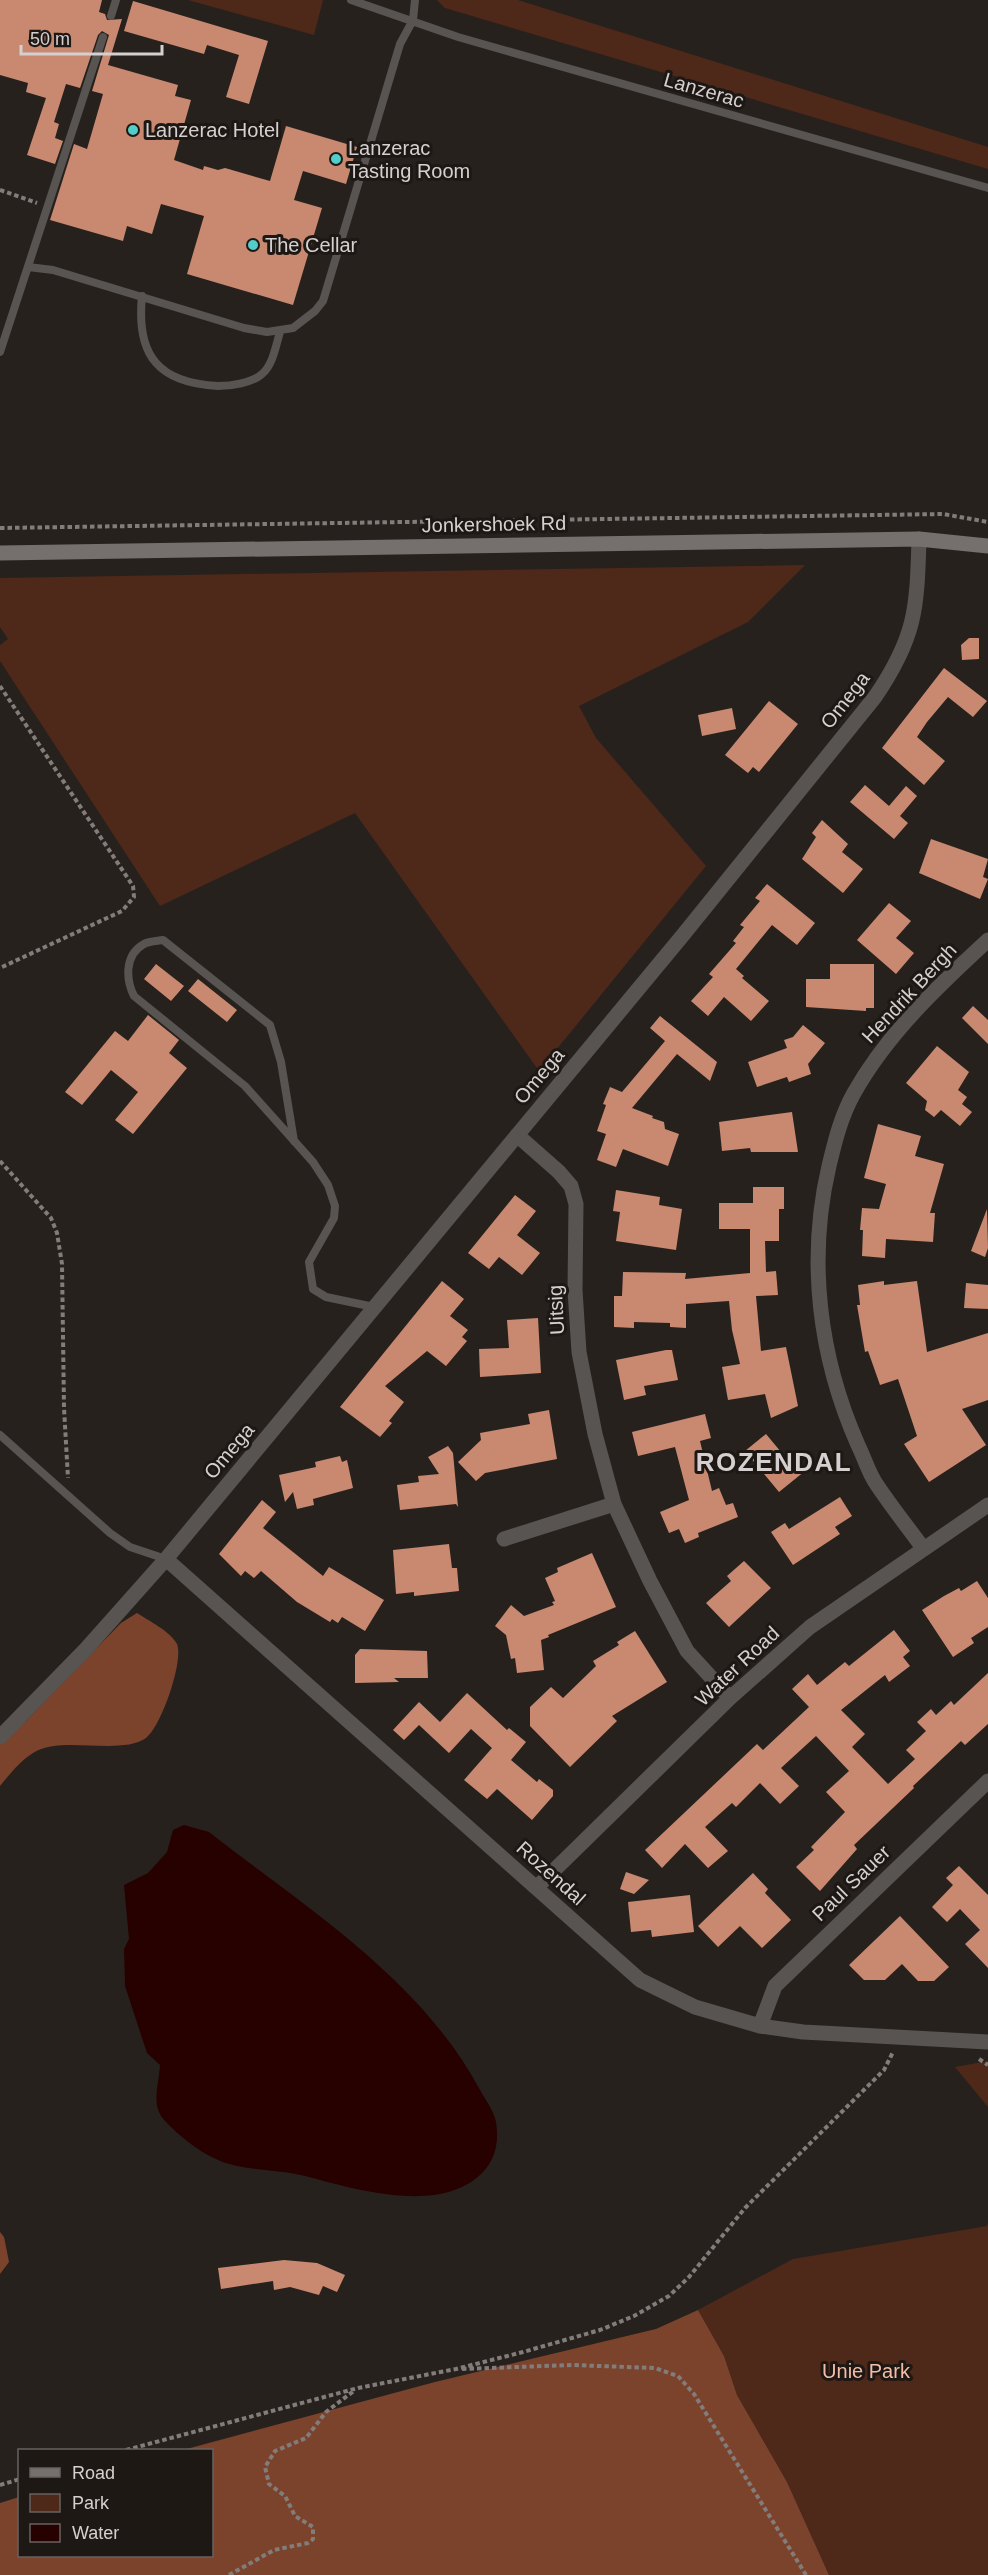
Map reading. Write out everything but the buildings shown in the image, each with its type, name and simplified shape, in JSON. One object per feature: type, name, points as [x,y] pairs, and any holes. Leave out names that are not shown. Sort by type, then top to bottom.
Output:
[{"type":"street","name":"Jonkershoek Rd","points":[[0,553],[919,539],[988,546]]},
{"type":"street","name":"Omega","points":[[0,1737],[123,1609],[166,1559],[683,935],[875,697],[898,664],[909,635],[917,598],[919,539]]},
{"type":"street","name":"Hendrik Bergh","points":[[923,1548],[875,1481],[845,1416],[830,1368],[823,1330],[817,1262],[819,1220],[835,1141],[854,1093],[878,1056],[907,1021],[988,940]]},
{"type":"street","name":"Uitsig","points":[[517,1135],[559,1172],[571,1186],[576,1204],[575,1290],[579,1352],[595,1434],[614,1504],[650,1581],[687,1651],[730,1698]]},
{"type":"street","points":[[504,1539],[614,1504]]},
{"type":"street","name":"Water Road","points":[[537,1887],[730,1698],[810,1627],[988,1505]]},
{"type":"street","name":"Rozendal","points":[[166,1559],[640,1980],[695,2007],[760,2026],[802,2032],[988,2042]]},
{"type":"street","name":"Paul Sauer","points":[[760,2026],[775,1986],[988,1781]]},
{"type":"lane","points":[[111,16],[116,0]]},
{"type":"lane","name":"Lanzerac","points":[[351,0],[458,37],[988,188]]},
{"type":"lane","points":[[28,267],[53,270],[244,328],[280,332],[304,321],[323,301],[400,44],[413,20],[415,0]]},
{"type":"lane","points":[[0,352],[103,37]]},
{"type":"lane","points":[[142,296],[140,321],[150,354],[158,367],[168,375],[196,385],[227,386],[252,380],[262,374],[270,364],[280,332]]},
{"type":"lane","points":[[294,1141],[281,1062],[270,1025],[163,940],[143,944],[130,960],[126,980],[134,996],[245,1086],[294,1141],[328,1185],[334,1206],[334,1218],[309,1262],[313,1289],[326,1297],[374,1307]]},
{"type":"lane","points":[[0,1435],[130,1547],[166,1559]]},
{"type":"path","points":[[0,190],[46,206]]},
{"type":"path","points":[[0,528],[943,514],[988,522]]},
{"type":"path","points":[[0,686],[133,886],[134,897],[122,911],[0,968]]},
{"type":"path","points":[[0,1161],[38,1201],[51,1218],[57,1233],[62,1264],[64,1408],[71,1497]]},
{"type":"path","points":[[133,2449],[358,2388],[456,2369],[600,2330],[634,2316],[669,2296],[689,2277],[745,2208],[884,2070],[892,2058],[896,2037]]},
{"type":"path","points":[[456,2369],[604,2365],[655,2368],[672,2372],[694,2394],[806,2575]]},
{"type":"path","points":[[229,2575],[274,2550],[308,2543],[314,2539],[315,2534],[311,2525],[295,2516],[285,2496],[269,2484],[265,2467],[275,2451],[306,2438],[333,2405],[358,2388]]},
{"type":"path","points":[[0,2485],[18,2480]]},
{"type":"green space","points":[[188,0],[323,0],[314,35]]},
{"type":"green space","points":[[437,0],[518,0],[988,147],[988,169],[445,8]]},
{"type":"green space","points":[[805,565],[748,622],[579,706],[596,738],[706,866],[539,1071],[355,813],[160,906],[0,661],[0,645],[8,639],[0,627],[0,578]]},
{"type":"green space","points":[[988,2061],[988,2107],[955,2067]]},
{"type":"green space","name":"Unie Park","points":[[988,2223],[988,2575],[829,2575],[787,2482],[737,2395],[724,2356],[698,2310],[793,2259],[987,2226]]},
{"type":"shaded area","points":[[137,1613],[159,1627],[177,1644],[177,1664],[170,1693],[152,1732],[135,1743],[45,1748],[24,1760],[0,1786],[0,1743],[26,1721],[121,1623]]},
{"type":"shaded area","points":[[0,2232],[4,2237],[9,2262],[0,2274]]},
{"type":"shaded area","points":[[698,2310],[724,2356],[737,2395],[787,2482],[829,2575],[0,2575],[0,2503],[18,2497],[18,2557],[213,2557],[213,2449],[187,2449],[435,2382],[656,2329]]},
{"type":"water","points":[[184,1825],[209,1832],[322,1918],[393,1979],[426,2013],[455,2050],[495,2118],[496,2149],[483,2172],[465,2185],[444,2193],[421,2196],[372,2192],[294,2174],[226,2163],[195,2147],[165,2121],[160,2115],[156,2094],[160,2065],[147,2053],[125,1986],[124,1949],[129,1939],[124,1885],[148,1873],[167,1852],[173,1830]]},
{"type":"place","name":"Lanzerac Hotel","points":[[133,130]]},
{"type":"place","name":"Lanzerac Tasting Room","points":[[336,159]]},
{"type":"place","name":"The Cellar","points":[[253,245]]},
{"type":"district","name":"ROZENDAL","points":[[774,1462]]}]
